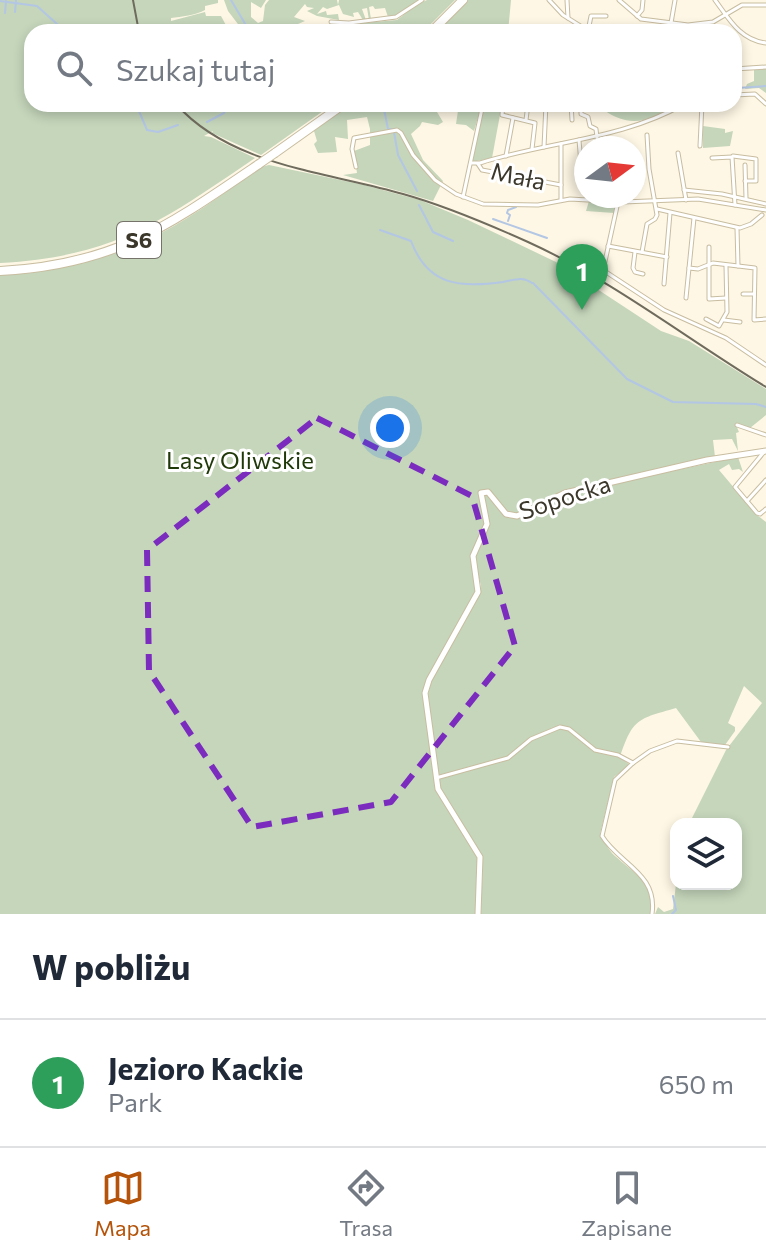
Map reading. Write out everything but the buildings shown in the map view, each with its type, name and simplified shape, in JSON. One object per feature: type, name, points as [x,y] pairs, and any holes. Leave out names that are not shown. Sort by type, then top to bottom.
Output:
[{"type":"highway","points":[[435,24],[457,0]]},
{"type":"highway","points":[[437,24],[463,0]]},
{"type":"highway","name":"S6","points":[[273,152],[327,112]]},
{"type":"highway","name":"S6","points":[[0,269],[70,263],[122,247],[176,220],[332,112]]},
{"type":"main road","name":"Sopocka","points":[[478,914],[480,857],[440,793],[425,690],[478,592],[479,583],[473,567],[474,552],[487,524],[480,499],[482,492],[488,492],[506,514],[517,516],[565,493],[707,460],[765,451]]},
{"type":"street","points":[[331,22],[396,17],[422,0]]},
{"type":"street","points":[[549,0],[578,24]]},
{"type":"street","points":[[567,0],[568,18]]},
{"type":"street","points":[[619,0],[637,16],[680,24]]},
{"type":"street","points":[[637,16],[642,10],[643,0]]},
{"type":"street","points":[[671,23],[675,0]]},
{"type":"street","points":[[715,0],[734,24]]},
{"type":"street","points":[[699,24],[717,21],[742,5],[766,5]]},
{"type":"street","points":[[590,24],[591,16],[606,16]]},
{"type":"street","points":[[742,34],[766,43]]},
{"type":"street","points":[[742,68],[766,67]]},
{"type":"street","points":[[742,95],[756,94],[766,104]]},
{"type":"street","points":[[463,197],[481,112]]},
{"type":"street","points":[[501,112],[535,123],[532,150]]},
{"type":"street","points":[[526,120],[527,112]]},
{"type":"street","points":[[544,147],[546,112]]},
{"type":"street","points":[[572,112],[572,120]]},
{"type":"street","points":[[581,112],[588,117],[596,136],[632,129],[669,112]]},
{"type":"street","points":[[700,146],[702,112]]},
{"type":"street","points":[[506,156],[513,118]]},
{"type":"street","points":[[356,167],[352,149],[354,138],[399,131],[416,160],[435,180],[463,197],[500,206],[574,200]]},
{"type":"street","points":[[642,252],[647,224],[656,219],[647,135]]},
{"type":"street","points":[[471,163],[478,164],[574,141]]},
{"type":"street","points":[[561,144],[561,200]]},
{"type":"street","points":[[678,153],[686,200]]},
{"type":"street","points":[[732,157],[735,205]]},
{"type":"street","points":[[712,158],[756,159],[756,181],[745,181]]},
{"type":"street","name":"Mała","points":[[478,164],[482,170],[561,185]]},
{"type":"street","points":[[745,165],[746,207]]},
{"type":"street","points":[[684,190],[766,204]]},
{"type":"street","points":[[646,201],[686,200],[735,205],[764,213]]},
{"type":"street","points":[[617,208],[603,267],[612,277],[664,310],[726,338],[766,365]]},
{"type":"street","points":[[656,209],[737,228],[747,227],[764,213]]},
{"type":"street","points":[[664,284],[670,213]]},
{"type":"street","points":[[686,298],[694,217]]},
{"type":"street","points":[[737,228],[738,266]]},
{"type":"street","points":[[608,246],[667,257]]},
{"type":"street","points":[[709,247],[709,299],[726,298]]},
{"type":"street","points":[[636,251],[633,268],[635,272],[643,274]]},
{"type":"street","points":[[689,268],[698,269],[710,264],[755,268],[754,320],[766,319]]},
{"type":"street","points":[[706,319],[718,326],[727,312],[726,265]]},
{"type":"street","points":[[743,294],[754,294]]},
{"type":"street","points":[[723,319],[740,322]]},
{"type":"street","points":[[737,425],[766,435]]},
{"type":"street","name":"Sopocka","points":[[747,501],[735,487],[765,451]]},
{"type":"street","points":[[766,480],[747,501],[760,514],[766,509]]},
{"type":"street","points":[[436,778],[508,758],[531,739],[560,727],[569,729],[599,752],[618,755],[633,763]]},
{"type":"street","points":[[652,914],[654,903],[640,872],[610,849],[602,836],[615,780],[650,751],[677,741],[728,747]]},
{"type":"highlighted area","points":[[317,418],[472,496],[515,646],[391,802],[252,827],[149,671],[147,550]]},
{"type":"green space","points":[[0,0],[218,0],[218,3],[205,6],[201,12],[171,18],[171,21],[205,12],[206,16],[221,16],[225,24],[24,24],[24,112],[322,112],[261,155],[213,131],[204,136],[255,158],[193,200],[136,232],[75,253],[0,263]]},
{"type":"green space","points":[[224,0],[266,0],[261,8],[251,2],[251,17],[258,23],[263,21],[265,5],[269,0],[337,0],[338,5],[339,0],[418,0],[398,15],[388,17],[385,8],[369,7],[369,20],[367,8],[362,9],[366,20],[363,20],[358,12],[353,13],[354,17],[343,14],[339,5],[327,9],[323,7],[317,14],[326,11],[327,15],[338,14],[339,20],[317,16],[307,11],[314,8],[305,4],[294,17],[305,21],[298,24],[238,24]]},
{"type":"green space","points":[[427,0],[455,0],[431,24],[351,24],[397,20]]},
{"type":"green space","points":[[466,0],[511,0],[509,24],[442,24]]},
{"type":"green space","points":[[754,69],[766,69],[766,93],[759,88],[745,89],[747,84],[754,81]]},
{"type":"green space","points":[[339,112],[437,112],[443,122],[438,125],[422,122],[411,134],[423,160],[443,181],[433,201],[343,175],[357,173],[354,151],[370,145],[367,117],[347,120],[348,139],[335,137],[337,152],[318,153],[314,131]]},
{"type":"green space","points":[[458,112],[480,112],[474,131],[466,125],[456,124]]},
{"type":"green space","points":[[482,112],[501,112],[492,158],[472,162]]},
{"type":"green space","points":[[607,112],[664,112],[637,121],[618,118]]},
{"type":"green space","points":[[703,126],[725,129],[725,133],[733,131],[730,146],[703,148]]},
{"type":"green space","name":"Lasy Oliwskie","points":[[269,165],[420,200],[556,262],[661,331],[689,341],[766,389],[766,415],[750,428],[735,423],[739,432],[736,433],[738,451],[732,439],[713,440],[715,457],[565,491],[517,514],[505,510],[486,489],[478,492],[485,524],[472,554],[476,594],[427,678],[423,693],[436,789],[478,855],[477,914],[0,914],[0,274],[74,264],[128,248],[176,225],[261,167]]},
{"type":"green space","points":[[587,208],[615,208],[614,213],[586,211]]},
{"type":"green space","points":[[738,457],[743,472],[732,470],[729,464],[719,470],[766,522],[766,914],[655,914],[658,907],[664,912],[673,909],[675,890],[742,890],[742,818],[692,818],[726,750],[762,703],[744,686],[728,723],[735,727],[735,731],[725,745],[701,742],[676,708],[639,722],[625,744],[620,757],[630,765],[614,777],[600,834],[613,854],[648,888],[654,904],[653,914],[481,914],[483,857],[440,787],[428,694],[433,676],[480,594],[476,555],[489,526],[482,496],[487,494],[504,515],[515,518],[566,494]]},
{"type":"waterway","points":[[15,12],[16,0]]},
{"type":"waterway","points":[[231,0],[245,24]]},
{"type":"waterway","points":[[0,1],[37,6],[57,24]]},
{"type":"waterway","points":[[5,13],[6,1]]},
{"type":"waterway","points":[[742,88],[766,86]]},
{"type":"waterway","points":[[139,112],[147,130],[158,132],[178,125]]},
{"type":"waterway","points":[[207,122],[225,112]]},
{"type":"waterway","points":[[385,112],[388,129],[394,129]]},
{"type":"waterway","points":[[394,132],[398,155],[417,191]]},
{"type":"waterway","points":[[419,205],[433,232],[453,241]]},
{"type":"waterway","points":[[508,221],[508,210],[516,207]]},
{"type":"waterway","points":[[493,219],[547,238]]},
{"type":"waterway","points":[[380,230],[411,241],[426,267],[447,281],[487,284],[522,279],[532,283]]},
{"type":"waterway","points":[[533,283],[627,379],[673,402],[756,404],[766,407]]},
{"type":"waterway","points":[[672,914],[676,910],[673,896]]},
{"type":"railway","points":[[133,0],[138,24]]},
{"type":"railway","points":[[184,112],[198,125],[252,154],[419,199],[528,242],[590,274],[766,387]]},
{"type":"place","name":"Jezioro Kackie","points":[[582,310]]}]
